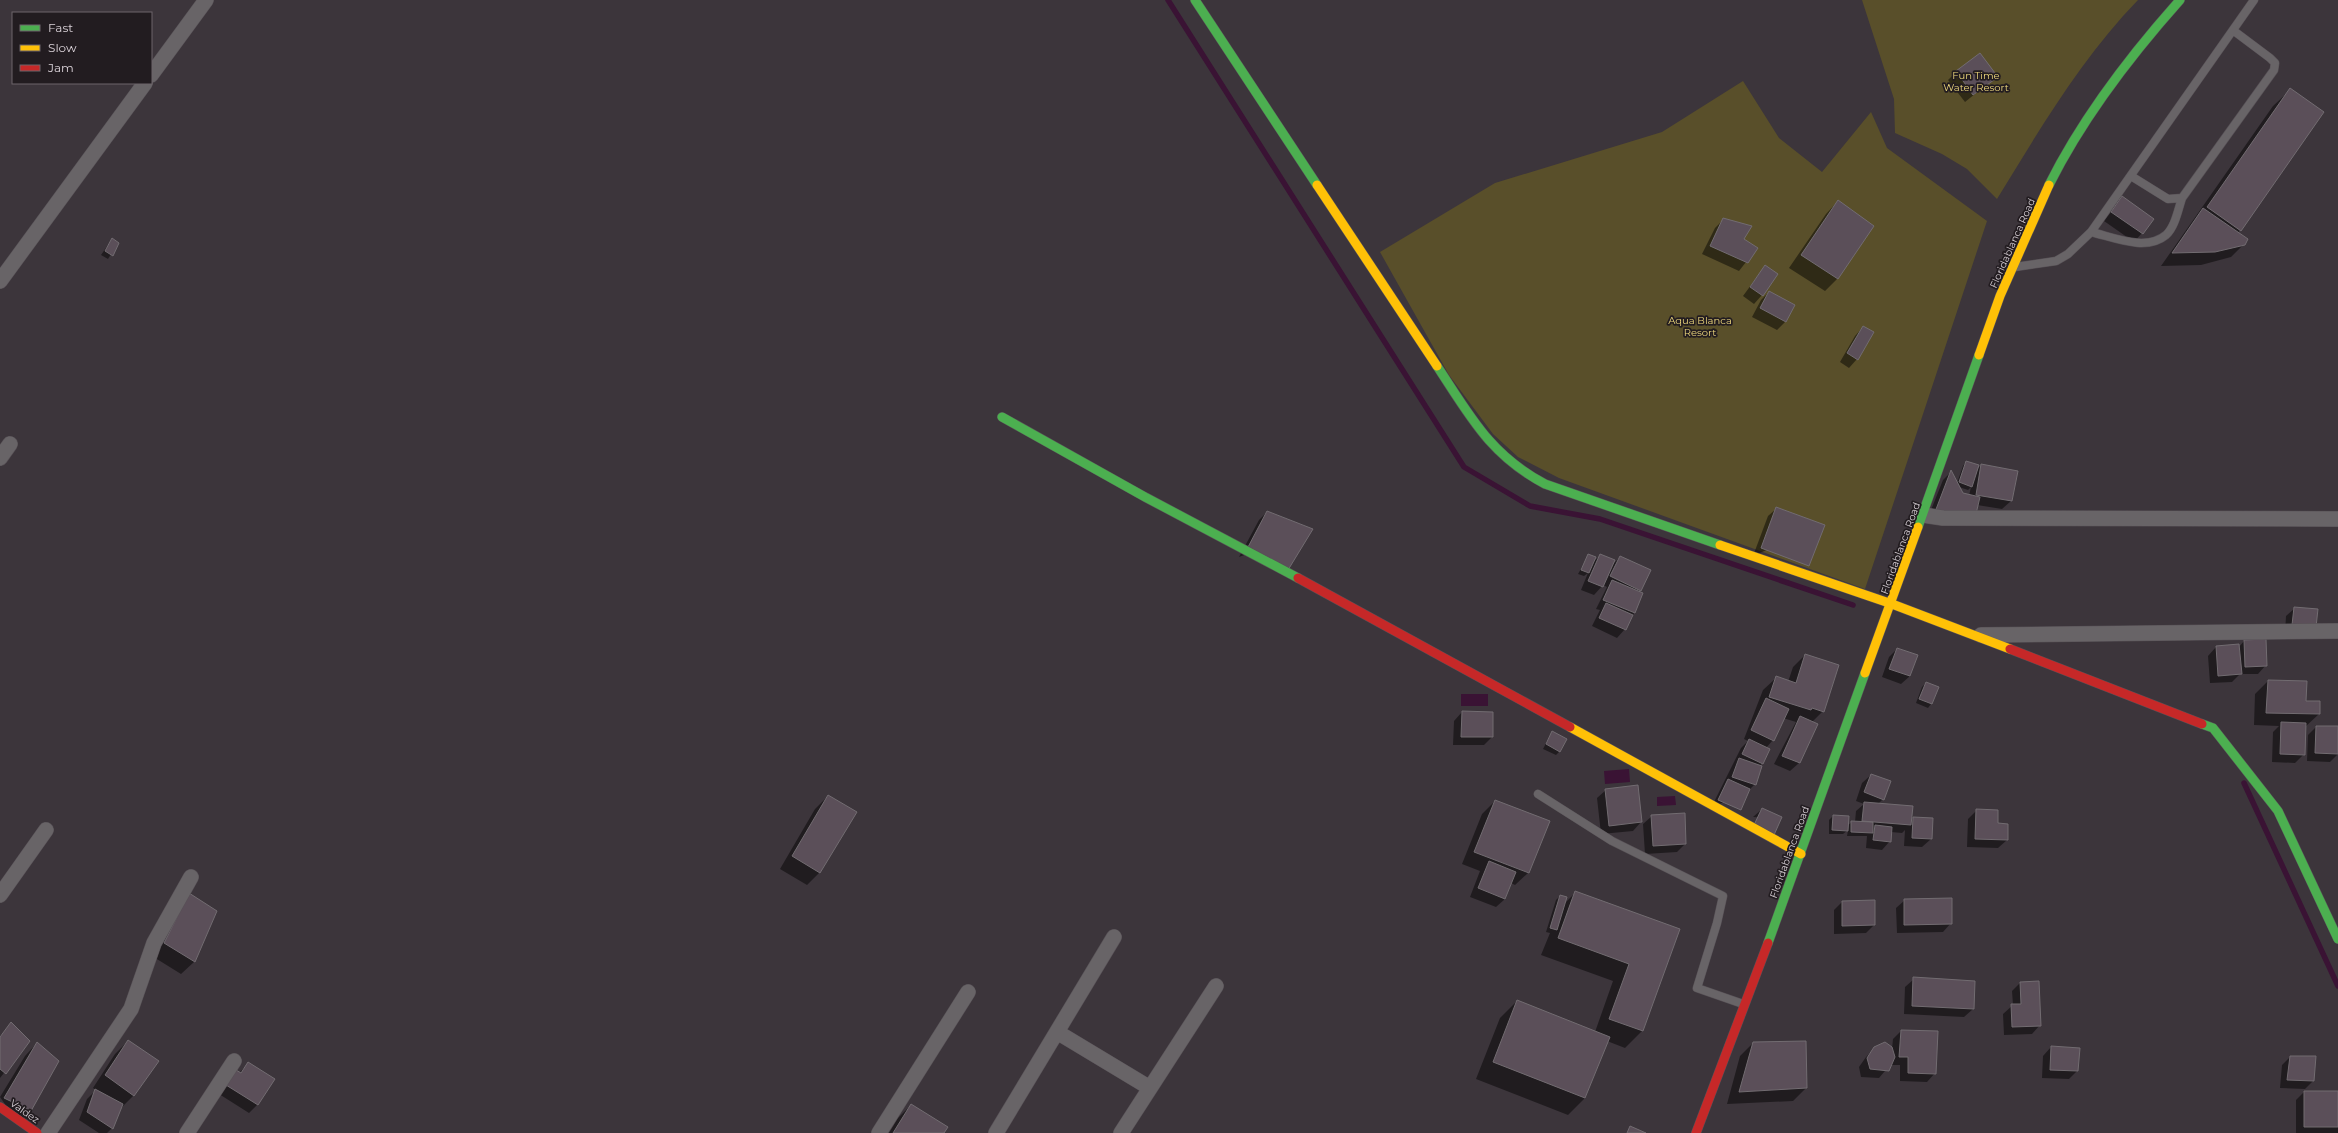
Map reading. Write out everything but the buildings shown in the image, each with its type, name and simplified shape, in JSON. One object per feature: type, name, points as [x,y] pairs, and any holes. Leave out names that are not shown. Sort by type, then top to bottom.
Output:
[{"type":"street","points":[[152,74],[206,0]]},
{"type":"street","points":[[1195,0],[1481,433],[1503,459],[1522,472],[1545,484],[1892,604],[2213,728],[2278,811],[2338,939]]},
{"type":"street","name":"Floridablanca Road","points":[[1696,1133],[1801,854],[1892,604],[2000,296],[2059,167],[2099,103],[2152,30],[2180,0]]},
{"type":"street","points":[[0,281],[144,84]]},
{"type":"street","points":[[1002,417],[1145,497],[1402,633],[1801,854]]},
{"type":"street","points":[[0,458],[10,444]]},
{"type":"street","points":[[1923,515],[1950,518],[2338,519]]},
{"type":"street","points":[[1973,635],[2338,631]]},
{"type":"street","points":[[0,895],[46,830]]},
{"type":"street","points":[[48,1133],[131,1009],[154,943],[191,877]]},
{"type":"street","points":[[996,1133],[1114,937]]},
{"type":"street","points":[[1121,1133],[1216,986]]},
{"type":"street","points":[[880,1133],[968,992]]},
{"type":"street","points":[[1057,1032],[1150,1088]]},
{"type":"street","points":[[187,1133],[234,1061]]},
{"type":"street","name":"Valdez","points":[[0,1107],[37,1133]]},
{"type":"lane","points":[[2013,267],[2056,261],[2068,254],[2091,232],[2234,31],[2254,0]]},
{"type":"lane","points":[[2091,232],[2139,243],[2154,241],[2166,235],[2174,223],[2182,198],[2274,70],[2275,63],[2270,58],[2234,31]]},
{"type":"lane","points":[[2131,176],[2168,199],[2182,198]]},
{"type":"lane","points":[[1538,794],[1612,841],[1723,896],[1717,923],[1697,988],[1745,1005]]},
{"type":"green space","name":"Fun Time Water Resort","points":[[1862,0],[2138,0],[2098,46],[2062,95],[1997,199],[1967,169],[1942,154],[1895,133],[1894,99]]},
{"type":"green space","name":"Aqua Blanca Resort","points":[[1743,81],[1779,138],[1822,172],[1871,112],[1887,148],[1987,221],[1865,589],[1559,478],[1518,457],[1493,434],[1449,375],[1380,252],[1495,183],[1662,132]]},
{"type":"shaded area","points":[[1461,694],[1488,694],[1488,706],[1461,706]]},
{"type":"shaded area","points":[[1629,769],[1630,782],[1605,784],[1604,771]]},
{"type":"shaded area","points":[[1675,796],[1676,805],[1657,806],[1657,797]]},
{"type":"waterway","points":[[1168,0],[1464,467],[1530,506],[1600,519],[1853,605]]},
{"type":"waterway","points":[[2244,783],[2338,986]]},
{"type":"traffic: fast","points":[[1195,0],[1317,185]]},
{"type":"traffic: fast","points":[[2049,185],[2077,135],[2108,88],[2143,43],[2180,0]]},
{"type":"traffic: fast","points":[[1918,527],[1979,355]]},
{"type":"traffic: fast","points":[[1437,366],[1471,418],[1483,433],[1495,447],[1526,473],[1545,484],[1720,545]]},
{"type":"traffic: fast","points":[[1002,417],[1145,497],[1298,578]]},
{"type":"traffic: fast","points":[[1768,943],[1865,673]]},
{"type":"traffic: fast","points":[[2202,724],[2213,728],[2278,811],[2338,939]]},
{"type":"traffic: slow","points":[[1317,185],[1437,366]]},
{"type":"traffic: slow","points":[[1979,355],[2000,296],[2049,185]]},
{"type":"traffic: slow","points":[[1865,673],[1918,527]]},
{"type":"traffic: slow","points":[[1720,545],[1892,604],[2010,649]]},
{"type":"traffic: slow","points":[[1570,727],[1801,854]]},
{"type":"traffic: jam","points":[[1298,578],[1570,727]]},
{"type":"traffic: jam","points":[[2010,649],[2202,724]]},
{"type":"traffic: jam","points":[[1696,1133],[1768,943]]},
{"type":"traffic: jam","points":[[0,1107],[37,1133]]}]
